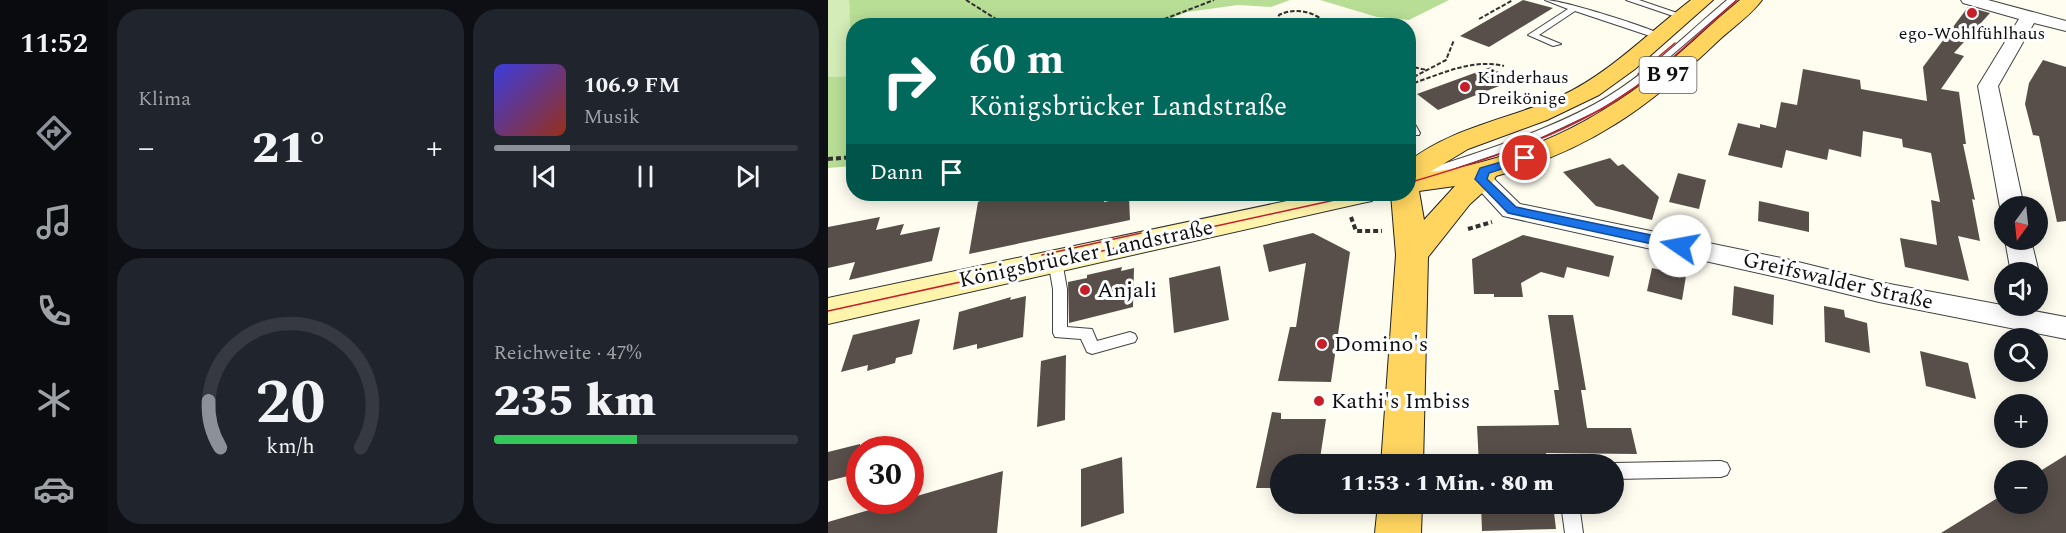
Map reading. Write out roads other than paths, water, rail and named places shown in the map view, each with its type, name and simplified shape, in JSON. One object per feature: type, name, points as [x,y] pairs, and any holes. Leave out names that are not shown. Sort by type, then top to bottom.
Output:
[{"type":"main road","name":"B 97","points":[[1416,171],[1421,164],[1456,144],[1517,123],[1578,97],[1600,84],[1662,37],[1682,16],[1703,0]]},
{"type":"main road","name":"B 97","points":[[1416,182],[1447,180],[1489,183],[1603,123],[1655,86],[1752,0]]},
{"type":"main road","points":[[1412,255],[1460,197],[1489,183]]},
{"type":"main road","name":"Königsbrücker Landstraße","points":[[828,311],[1331,201]]},
{"type":"main road","points":[[1403,454],[1412,255],[1407,201]]},
{"type":"main road","points":[[1398,533],[1399,514]]},
{"type":"street","points":[[1969,0],[2066,26]]},
{"type":"street","points":[[2010,196],[1988,86],[2029,16]]},
{"type":"street","name":"Greifswalder Straße","points":[[1489,183],[1512,210],[1786,269],[1879,292],[1994,308]]},
{"type":"street","name":"Greifswalder Straße","points":[[2038,316],[2066,328]]},
{"type":"lane","points":[[1549,0],[1662,37]]},
{"type":"lane","points":[[1630,0],[1682,16]]},
{"type":"lane","points":[[1416,177],[1525,141],[1618,94],[1732,0]]},
{"type":"lane","points":[[1556,44],[1532,35],[1575,9]]},
{"type":"lane","points":[[1489,183],[1525,141]]},
{"type":"lane","points":[[1055,261],[1060,289],[1060,333],[1087,333],[1092,348],[1130,338]]},
{"type":"lane","points":[[1624,471],[1721,469]]},
{"type":"lane","points":[[1571,514],[1574,533]]},
{"type":"tram line","points":[[1416,181],[1520,147],[1599,110],[1654,73],[1737,0]]},
{"type":"tram line","points":[[1638,74],[1675,43]]},
{"type":"tram line","points":[[828,311],[1330,201]]},
{"type":"tram line","points":[[1042,255],[1141,233]]},
{"type":"place","name":"ego-Wohlfühlhaus","points":[[1972,13]]},
{"type":"place","name":"Kinderhaus Dreikönige","points":[[1465,87]]},
{"type":"place","name":"Anjali","points":[[1085,290]]},
{"type":"place","name":"Domino's","points":[[1322,344]]},
{"type":"place","name":"Kathi's Imbiss","points":[[1319,401]]}]
